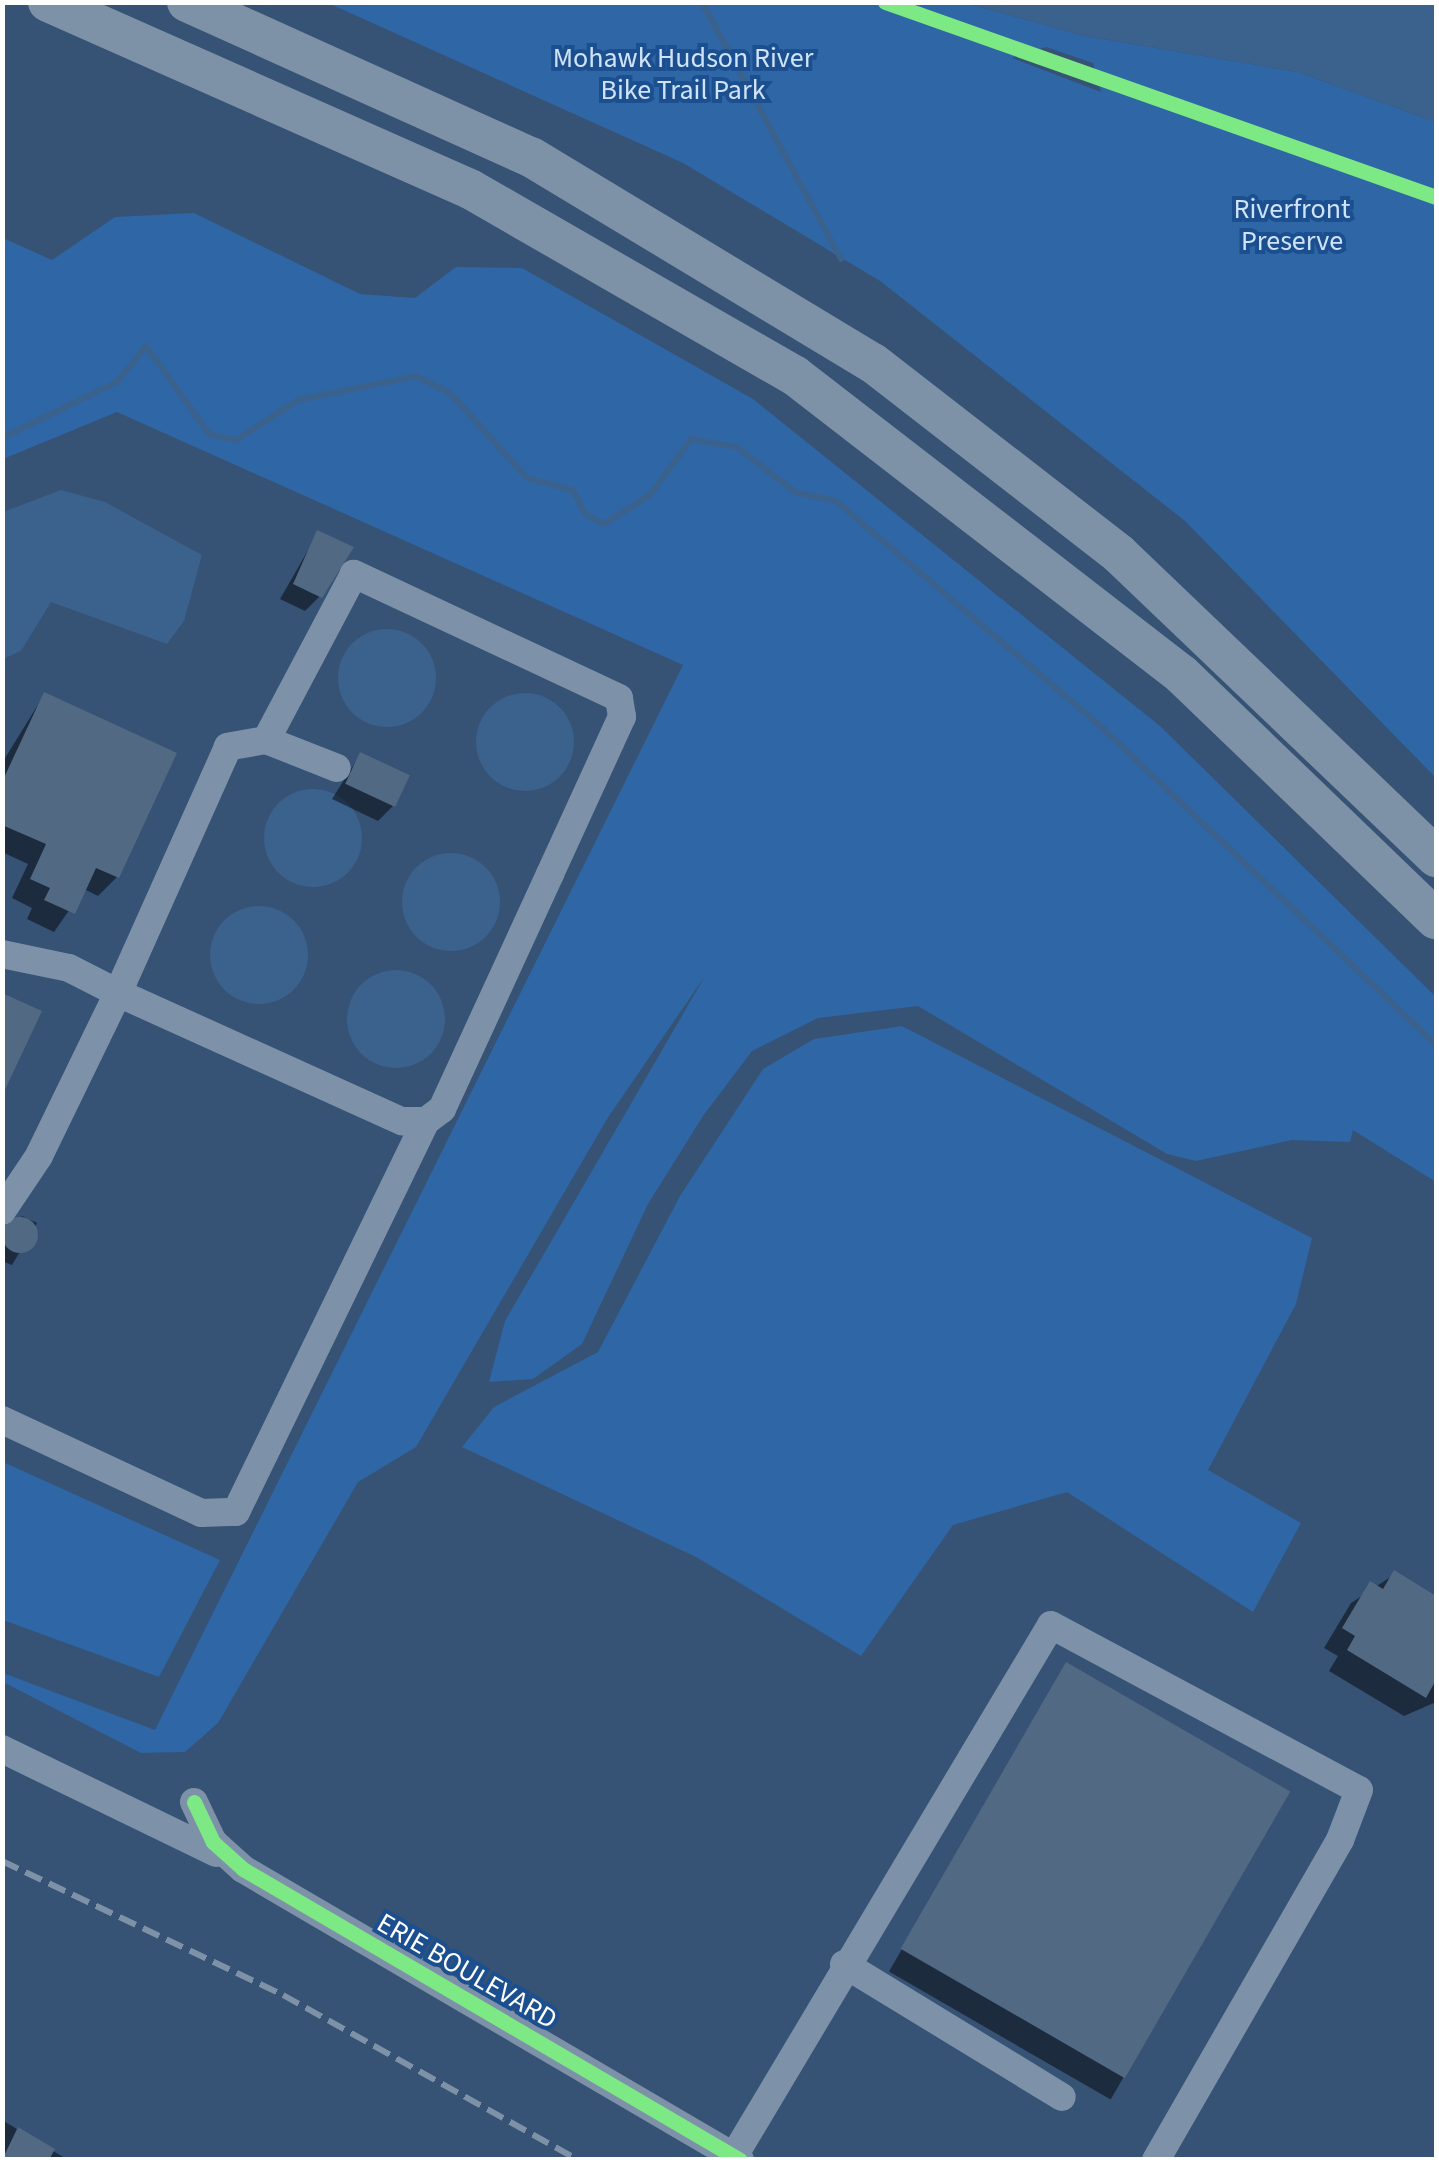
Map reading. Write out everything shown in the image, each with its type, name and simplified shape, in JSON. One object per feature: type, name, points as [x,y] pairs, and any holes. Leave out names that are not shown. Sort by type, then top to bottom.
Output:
[{"type":"highway","points":[[48,2],[386,148],[649,285],[859,419],[1182,674],[1436,919]]},
{"type":"highway","points":[[187,2],[531,157],[806,318],[1119,554],[1351,771],[1436,857]]},
{"type":"highway","points":[[1096,605],[1436,949]]},
{"type":"highway","points":[[1351,771],[1436,839]]},
{"type":"street","points":[[2,1420],[202,1513],[236,1512],[426,1120],[442,1109],[622,717],[618,698],[354,574],[266,740]]},
{"type":"street","points":[[2,1211],[118,993],[228,747],[266,740],[337,768]]},
{"type":"street","points":[[2,954],[70,968],[402,1121],[426,1120]]},
{"type":"street","points":[[737,2158],[844,1964],[1051,1626],[1360,1790],[1340,1840],[1156,2160]]},
{"type":"street","points":[[2,1749],[168,1822],[243,1869]]},
{"type":"street","name":"ERIE BOULEVARD","points":[[194,1802],[213,1842],[243,1869],[737,2158]]},
{"type":"street","points":[[844,1964],[1062,2097]]},
{"type":"green space","points":[[328,3],[966,3],[1085,36],[1298,72],[1436,122],[1436,778],[1185,521],[880,281],[683,163]],"holes":[[[1046,47],[1093,63],[1101,92],[1012,58]]]},
{"type":"green space","points":[[194,213],[360,294],[415,298],[456,267],[522,268],[753,399],[1160,726],[1436,997],[1436,1182],[1353,1130],[1350,1142],[1292,1140],[1196,1161],[1167,1154],[918,1006],[818,1018],[752,1051],[703,1116],[648,1204],[582,1344],[533,1379],[489,1382],[505,1321],[705,976],[607,1119],[416,1447],[358,1482],[218,1723],[185,1752],[141,1753],[3,1682],[3,1673],[155,1730],[683,665],[117,412],[3,459],[3,238],[52,260],[115,217]]},
{"type":"green space","points":[[902,1026],[1312,1238],[1296,1304],[1208,1470],[1301,1523],[1253,1612],[1067,1492],[953,1525],[861,1656],[696,1557],[462,1447],[494,1407],[598,1352],[680,1196],[763,1069],[814,1039]]},
{"type":"green space","points":[[3,1462],[220,1560],[159,1677],[3,1620]]},
{"type":"shaded area","points":[[966,3],[1436,3],[1436,122],[1298,72],[1085,36]]},
{"type":"shaded area","points":[[61,490],[105,502],[202,555],[184,621],[167,644],[51,602],[21,651],[3,659],[3,512]]},
{"type":"shaded area","points":[[387,629],[406,632],[422,643],[433,659],[433,697],[422,713],[406,724],[387,727],[368,724],[352,713],[341,697],[338,678],[341,659],[352,643],[368,632]]},
{"type":"shaded area","points":[[525,693],[544,696],[560,707],[571,723],[571,761],[560,777],[544,788],[525,791],[506,788],[490,777],[479,761],[476,742],[479,723],[490,707],[506,696]]},
{"type":"shaded area","points":[[313,789],[332,792],[348,803],[359,819],[359,857],[348,873],[332,884],[313,887],[294,884],[278,873],[267,857],[264,838],[267,819],[278,803],[294,792]]},
{"type":"shaded area","points":[[451,853],[470,856],[486,867],[497,883],[497,921],[486,937],[470,948],[451,951],[432,948],[416,937],[405,921],[402,902],[405,883],[416,867],[432,856]]},
{"type":"shaded area","points":[[259,906],[278,909],[294,920],[305,936],[305,974],[294,990],[278,1001],[259,1004],[240,1001],[224,990],[213,974],[210,955],[213,936],[224,920],[240,909]]},
{"type":"shaded area","points":[[396,970],[415,973],[431,984],[442,1000],[442,1038],[431,1054],[415,1065],[396,1068],[377,1065],[361,1054],[350,1038],[347,1019],[350,1000],[361,984],[377,973]]},
{"type":"building","points":[[317,530],[354,547],[322,598],[293,584]]},
{"type":"building","points":[[44,692],[177,753],[119,878],[96,868],[75,914],[44,900],[50,888],[30,879],[46,844],[2,825],[2,782]]},
{"type":"building","points":[[360,752],[410,775],[395,807],[345,784]]},
{"type":"building","points":[[2,993],[42,1011],[2,1096]]},
{"type":"building","points":[[20,1217],[33,1222],[38,1235],[33,1248],[20,1253],[7,1248],[2,1235],[7,1222]]},
{"type":"building","points":[[1394,1570],[1436,1596],[1436,1680],[1426,1698],[1347,1650],[1355,1636],[1342,1628],[1370,1581],[1383,1589]]},
{"type":"building","points":[[1066,1662],[1290,1792],[1125,2078],[900,1949]]},
{"type":"building","points":[[18,2127],[55,2149],[49,2160],[2,2160]]},
{"type":"waterway","points":[[702,2],[841,259]]},
{"type":"waterway","points":[[2,438],[117,382],[146,346],[209,434],[236,440],[298,400],[416,376],[451,394],[527,478],[573,490],[585,514],[604,524],[651,494],[691,439],[737,447],[795,492],[836,501],[1097,723],[1436,1045]]},
{"type":"railway","points":[[2,1861],[283,1995],[578,2160]]},
{"type":"cycle path","points":[[885,2],[1436,197]]},
{"type":"cycle path","points":[[194,1802],[213,1842],[243,1869],[740,2160]]},
{"type":"park label","name":"Mohawk Hudson River Bike Trail Park","points":[[683,74]]},
{"type":"park label","name":"Riverfront Preserve","points":[[1292,225]]}]
